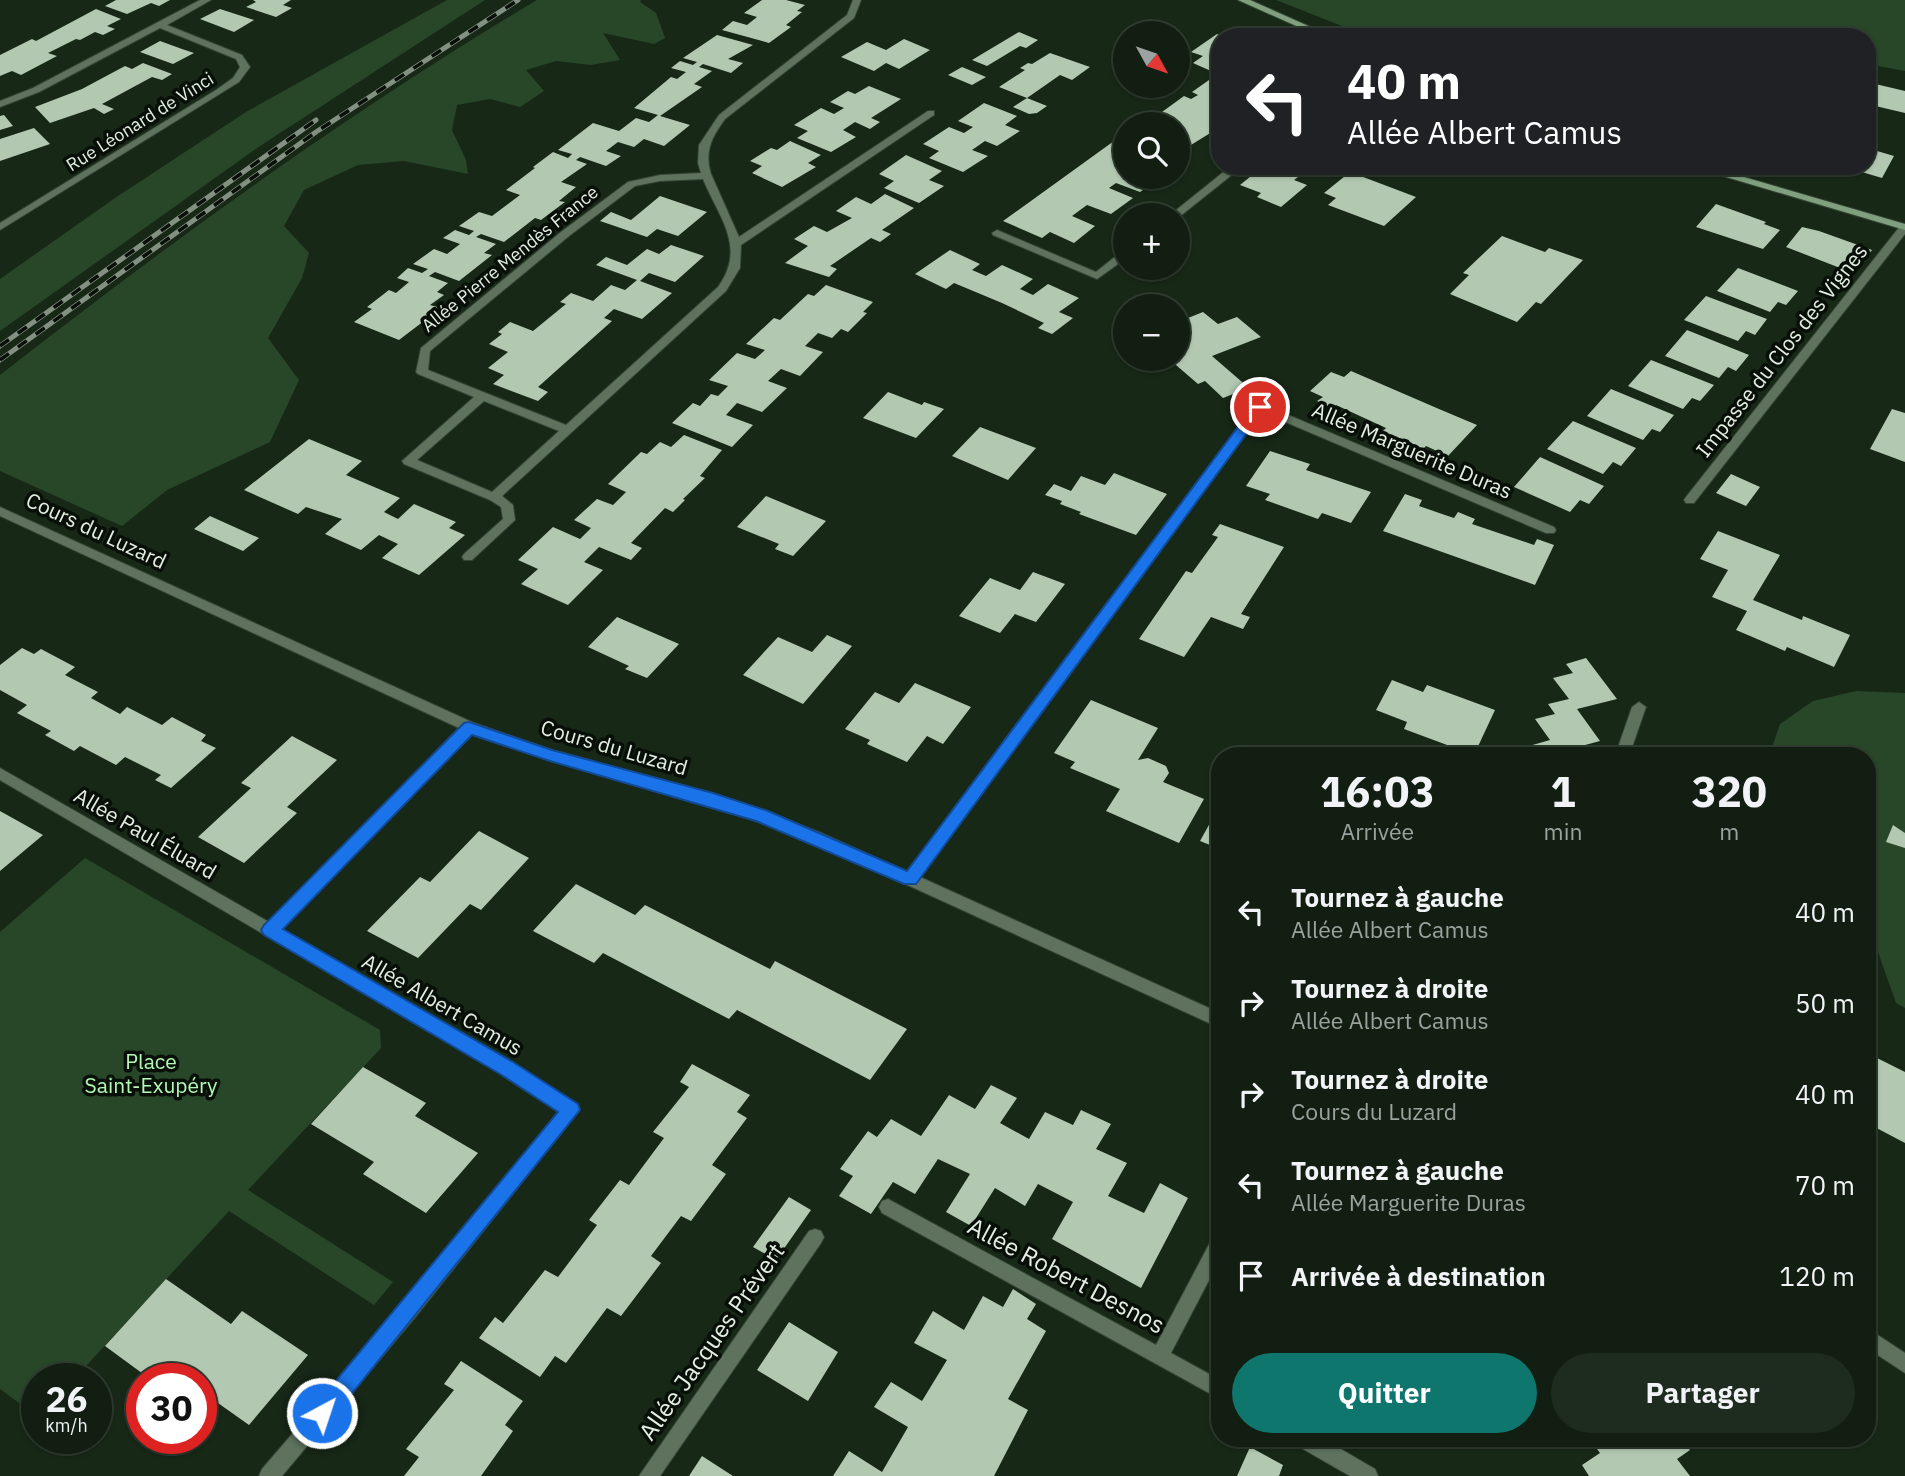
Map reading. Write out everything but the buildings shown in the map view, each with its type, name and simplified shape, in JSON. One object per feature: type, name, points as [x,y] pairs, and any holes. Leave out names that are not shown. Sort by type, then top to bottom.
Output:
[{"type":"main road","points":[[1242,0],[1308,28]]},
{"type":"main road","points":[[1725,175],[1905,227]]},
{"type":"street","points":[[0,104],[36,90],[207,0]]},
{"type":"street","points":[[494,497],[722,289],[737,265],[737,243],[708,176],[702,154],[708,136],[722,117],[851,16],[857,0]]},
{"type":"street","name":"Rue Léonard de Vinci","points":[[0,227],[219,92],[236,80],[245,66],[239,57],[159,25]]},
{"type":"street","points":[[737,243],[931,113]]},
{"type":"street","points":[[1190,203],[1226,175]]},
{"type":"street","name":"Allée Pierre Mendès France","points":[[568,430],[422,372],[425,350],[565,234],[632,184],[660,178],[708,176]]},
{"type":"street","name":"Impasse du Clos des Vignes","points":[[1690,500],[1905,227]]},
{"type":"street","points":[[997,233],[1097,276],[1113,263]]},
{"type":"street","points":[[468,557],[509,520],[507,505],[408,460],[481,397]]},
{"type":"street","name":"Allée Marguerite Duras","points":[[910,879],[1260,407],[1550,530]]},
{"type":"street","name":"Cours du Luzard","points":[[0,511],[469,727],[550,755],[762,816],[910,879],[1211,1017]]},
{"type":"street","points":[[1625,747],[1639,707]]},
{"type":"street","points":[[270,930],[469,727]]},
{"type":"street","name":"Allée Paul Éluard","points":[[0,773],[270,930]]},
{"type":"street","name":"Allée Albert Camus","points":[[270,930],[507,1068],[571,1110],[411,1309],[270,1476]]},
{"type":"street","name":"Allée Robert Desnos","points":[[888,1207],[1211,1385]]},
{"type":"street","name":"Allée Jacques Prévert","points":[[649,1476],[815,1237]]},
{"type":"street","points":[[1160,1355],[1211,1258]]},
{"type":"street","points":[[1876,1343],[1905,1364]]},
{"type":"street","points":[[1318,1447],[1368,1476]]},
{"type":"green space","points":[[447,0],[485,0],[260,146],[0,331],[0,279],[115,198],[246,112]]},
{"type":"green space","points":[[537,0],[641,0],[640,2],[656,13],[665,38],[654,44],[603,33],[620,60],[591,65],[556,61],[526,70],[544,91],[520,107],[490,99],[457,105],[452,130],[466,160],[468,174],[404,161],[358,165],[304,190],[284,226],[309,253],[302,278],[268,338],[299,380],[270,442],[167,490],[122,526],[0,471],[0,375],[130,275],[330,132]]},
{"type":"green space","points":[[1276,0],[1905,0],[1905,71],[1876,66],[1876,28],[1347,28]]},
{"type":"green space","points":[[1856,691],[1905,693],[1905,1008],[1896,1003],[1876,947],[1876,747],[1772,747],[1780,724],[1813,701]]},
{"type":"green space","name":"Place Saint-Exupéry","points":[[85,858],[380,1030],[381,1048],[248,1190],[393,1282],[374,1305],[229,1211],[89,1363],[21,1363],[21,1404],[0,1389],[0,932]]},
{"type":"railway","points":[[0,360],[316,132],[518,0]]},
{"type":"railway","points":[[0,346],[316,120]]},
{"type":"route","points":[[322,1413],[411,1309],[571,1110],[507,1068],[270,930],[428,772],[469,727],[550,755],[762,816],[910,879],[1260,407]]}]
